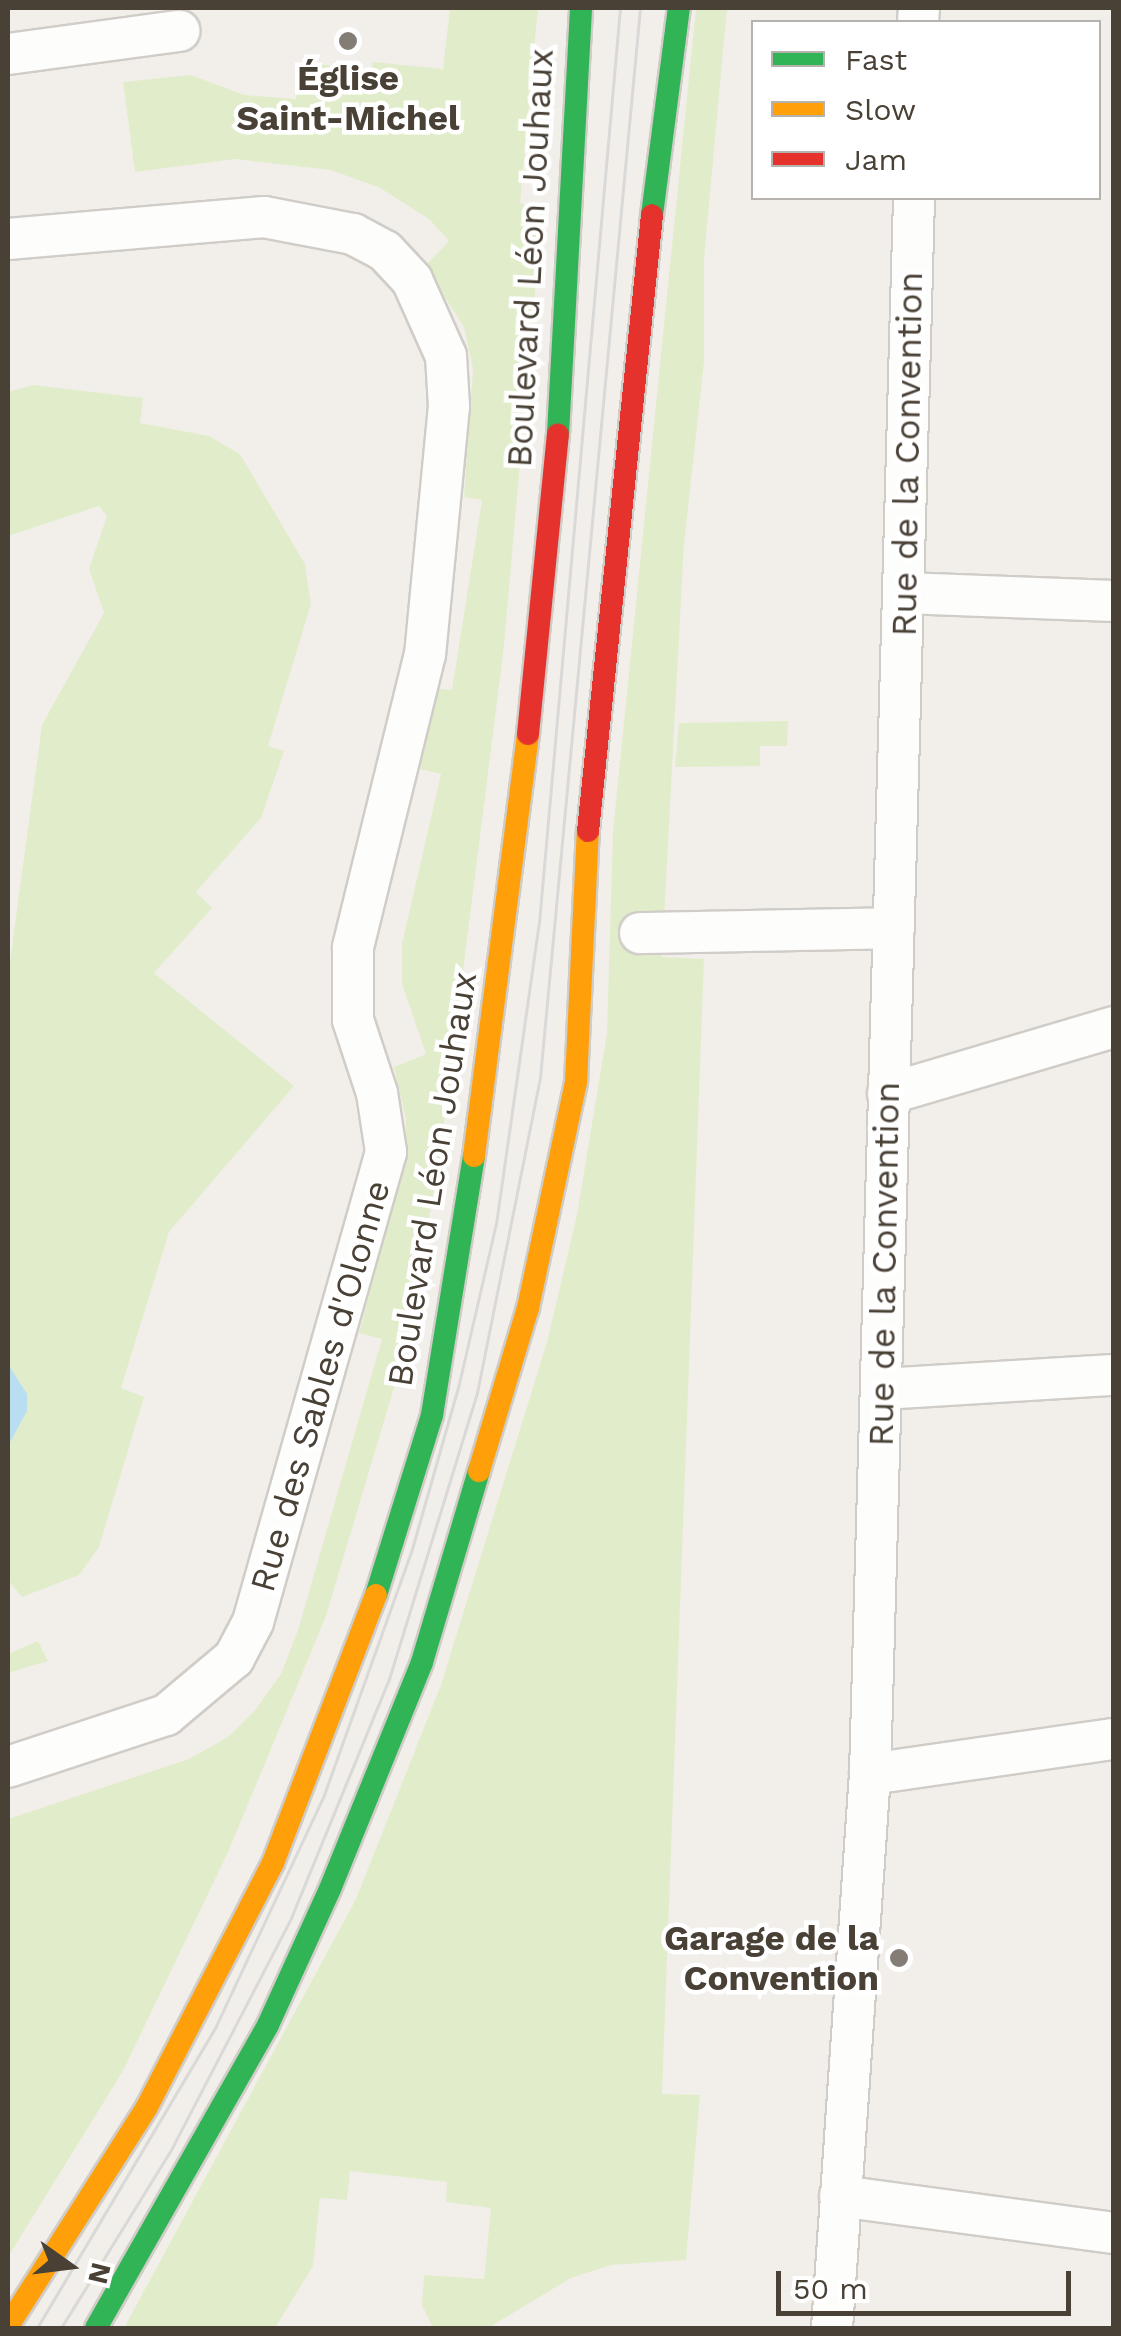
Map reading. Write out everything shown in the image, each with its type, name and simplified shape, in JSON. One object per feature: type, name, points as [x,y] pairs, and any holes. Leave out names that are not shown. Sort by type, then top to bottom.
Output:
[{"type":"main road","name":"Boulevard Léon Jouhaux","points":[[8,2326],[147,2107],[273,1863],[365,1629],[432,1414],[455,1300],[518,824],[568,328],[580,8]]},
{"type":"main road","points":[[96,2328],[268,2025],[330,1889],[422,1662],[528,1308],[576,1082],[588,825],[622,459],[679,8]]},
{"type":"street","points":[[8,54],[180,31]]},
{"type":"street","name":"Rue de la Convention","points":[[832,2328],[870,1774],[914,200]]},
{"type":"street","name":"Rue des Sables d'Olonne","points":[[8,239],[264,218],[353,234],[385,251],[412,280],[446,356],[448,406],[425,654],[352,948],[354,1020],[377,1092],[386,1152],[253,1622],[234,1658],[166,1714],[8,1767]]},
{"type":"street","points":[[904,592],[1114,600]]},
{"type":"street","points":[[640,932],[894,928]]},
{"type":"street","points":[[888,1094],[1114,1027]]},
{"type":"street","points":[[882,1389],[1114,1375]]},
{"type":"street","points":[[870,1774],[1114,1738]]},
{"type":"street","points":[[840,2196],[1114,2233]]},
{"type":"green space","points":[[450,8],[538,8],[520,203],[542,211],[504,646],[439,1162],[404,1354],[326,1616],[229,1850],[123,2071],[8,2257],[8,1819],[189,1759],[228,1737],[256,1709],[281,1674],[298,1630],[382,1339],[359,1333],[404,1164],[406,1119],[394,1067],[426,1054],[402,984],[402,944],[441,774],[415,768],[433,688],[452,690],[482,500],[464,497],[473,369],[464,327],[425,266],[449,241],[429,219],[380,188],[331,170],[235,159],[135,172],[123,82],[191,75],[244,95],[296,99],[300,62],[335,66],[334,81],[369,85],[373,62],[443,69]]},
{"type":"green space","points":[[696,8],[727,8],[704,259],[704,362],[684,544],[662,957],[704,959],[662,2094],[700,2095],[686,2260],[611,2265],[571,2278],[488,2328],[433,2328],[422,2305],[424,2275],[484,2279],[491,2208],[446,2202],[447,2182],[350,2171],[347,2200],[320,2198],[313,2266],[275,2328],[124,2328],[356,1899],[441,1685],[547,1342],[577,1215],[607,1033],[613,831]]},
{"type":"green space","points":[[33,385],[143,398],[140,423],[209,436],[240,454],[305,564],[311,604],[268,746],[284,751],[261,818],[196,892],[212,908],[154,973],[294,1086],[169,1232],[121,1388],[144,1397],[99,1547],[79,1575],[22,1597],[8,1580],[8,976],[42,725],[104,613],[89,569],[107,516],[99,506],[8,536],[8,392]]},
{"type":"green space","points":[[788,721],[787,746],[760,746],[760,766],[675,767],[679,723]]},
{"type":"green space","points":[[38,1641],[48,1661],[8,1673],[8,1654]]},
{"type":"water","points":[[8,1364],[27,1394],[27,1411],[8,1446]]},
{"type":"tram line","points":[[37,2328],[216,2026],[324,1795],[412,1549],[458,1388],[496,1224],[539,923],[620,8]]},
{"type":"tram line","points":[[61,2328],[172,2148],[291,1918],[389,1679],[477,1393],[540,1078],[640,8]]},
{"type":"traffic: fast","points":[[558,434],[581,8]]},
{"type":"traffic: fast","points":[[652,215],[679,8]]},
{"type":"traffic: fast","points":[[376,1595],[432,1415],[474,1156]]},
{"type":"traffic: fast","points":[[96,2328],[268,2025],[330,1889],[422,1662],[479,1471]]},
{"type":"traffic: slow","points":[[474,1156],[528,734]]},
{"type":"traffic: slow","points":[[479,1471],[528,1308],[576,1082],[588,831]]},
{"type":"traffic: slow","points":[[8,2326],[147,2107],[273,1863],[376,1595]]},
{"type":"traffic: jam","points":[[588,831],[652,215]]},
{"type":"traffic: jam","points":[[528,734],[558,434]]},
{"type":"place","name":"Église Saint-Michel","points":[[348,41]]},
{"type":"place","name":"Garage de la Convention","points":[[899,1958]]}]
